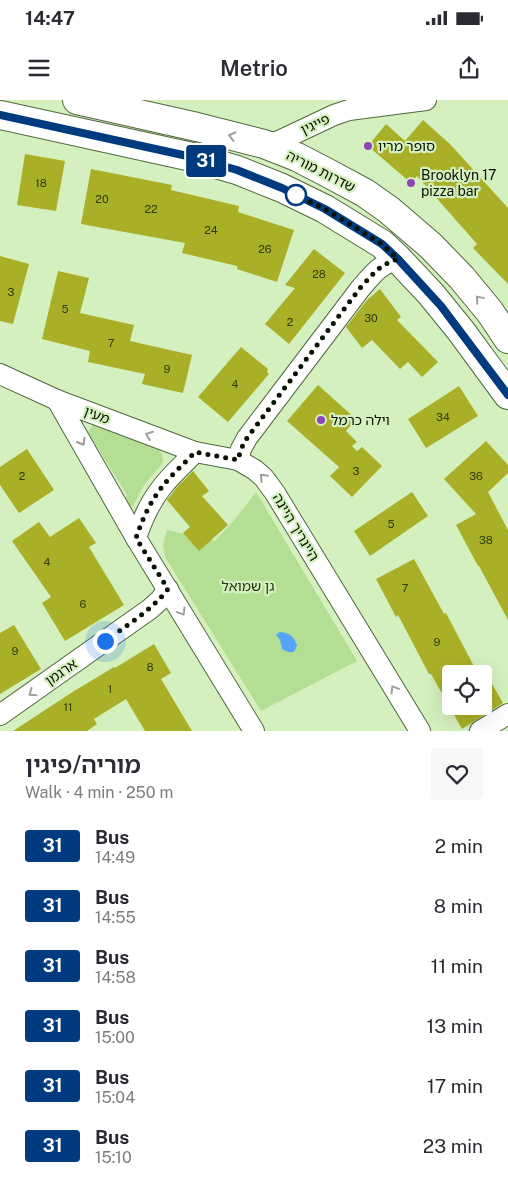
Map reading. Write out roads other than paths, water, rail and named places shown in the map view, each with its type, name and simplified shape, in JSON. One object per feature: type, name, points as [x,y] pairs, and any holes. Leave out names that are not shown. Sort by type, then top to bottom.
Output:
[{"type":"main road","name":"שדרות מוריה","points":[[77,100],[264,144],[297,157],[365,193],[389,210],[431,246],[462,278],[490,312],[508,339]]},
{"type":"main road","points":[[0,115],[192,157],[237,170],[282,188],[325,209],[382,244],[398,259],[431,294],[508,395]]},
{"type":"street","name":"פייגין","points":[[264,144],[279,141],[334,115],[349,110],[426,100]]},
{"type":"street","points":[[238,460],[247,438],[360,288],[384,264],[398,259]]},
{"type":"street","name":"מעין","points":[[0,374],[57,400],[195,452]]},
{"type":"street","points":[[57,400],[136,538],[254,731]]},
{"type":"street","points":[[136,538],[155,496],[195,452]]},
{"type":"street","name":"היינריך היינה","points":[[195,452],[238,460],[256,470],[264,478],[420,731]]},
{"type":"street","name":"ארגמן","points":[[0,715],[150,609],[168,589]]},
{"type":"street","points":[[480,731],[508,714]]},
{"type":"water","points":[[279,632],[293,637],[297,645],[293,652],[282,649],[280,640],[276,635]]},
{"type":"place","name":"סופר מריו","points":[[368,146]]},
{"type":"place","name":"Brooklyn 17 pizza bar","points":[[411,183]]},
{"type":"place","name":"וילה כרמל","points":[[321,420]]},
{"type":"park label","name":"גן שמואל","points":[[248,586]]}]
